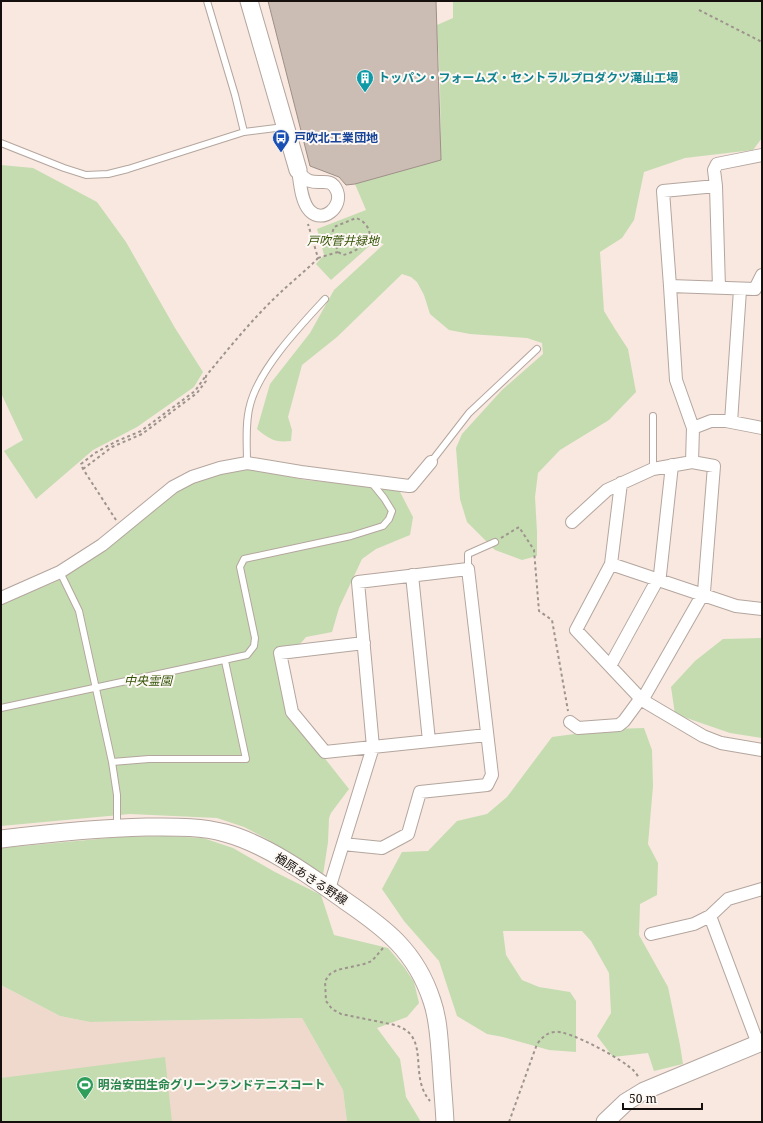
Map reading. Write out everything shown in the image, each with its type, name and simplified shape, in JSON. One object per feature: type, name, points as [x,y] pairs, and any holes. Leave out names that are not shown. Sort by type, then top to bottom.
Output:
[{"type":"main road","points":[[249,1],[298,170]]},
{"type":"main road","name":"楢原あきる野線","points":[[1,839],[117,828],[184,826],[226,833],[250,842],[306,873],[372,919],[388,932],[402,947],[417,967],[432,1002],[437,1024],[440,1046],[444,1117]]},
{"type":"main road","points":[[605,1122],[626,1102],[644,1091],[760,1043]]},
{"type":"street","points":[[719,288],[716,186],[714,170],[717,164],[762,155]]},
{"type":"street","points":[[692,462],[693,428],[676,380],[663,191],[716,186]]},
{"type":"street","points":[[670,286],[740,290],[755,289],[762,275]]},
{"type":"street","points":[[731,422],[740,290]]},
{"type":"street","points":[[693,428],[711,421],[731,422],[762,428]]},
{"type":"street","points":[[1,598],[60,572],[102,546],[173,487],[192,477],[220,468],[248,463],[371,482],[411,486],[431,462]]},
{"type":"street","points":[[570,722],[578,728],[619,725],[624,721],[638,702],[642,700],[704,592],[714,466],[692,462],[653,469],[607,490],[572,522]]},
{"type":"street","points":[[610,666],[660,575],[672,465]]},
{"type":"street","points":[[621,483],[611,564],[576,630],[642,700],[703,736],[721,743],[762,750],[762,754]]},
{"type":"street","points":[[611,564],[736,606],[762,609]]},
{"type":"street","points":[[329,889],[373,747],[358,582],[468,569],[492,775],[487,785],[420,792],[408,834],[382,848],[343,844]]},
{"type":"street","points":[[412,575],[429,741]]},
{"type":"street","points":[[364,643],[280,653],[292,712],[325,752],[487,735]]},
{"type":"street","points":[[651,934],[694,924],[710,916],[728,899],[762,889]]},
{"type":"street","points":[[710,916],[760,1043]]},
{"type":"lane","points":[[207,1],[235,95],[244,132]]},
{"type":"lane","points":[[1,143],[64,168],[86,175],[108,174],[244,132],[285,127]]},
{"type":"lane","points":[[248,463],[247,425],[250,405],[256,387],[267,368],[302,324],[325,299]]},
{"type":"lane","points":[[431,462],[469,413],[538,349]]},
{"type":"lane","points":[[652,416],[653,469]]},
{"type":"lane","points":[[1,708],[225,661],[247,655],[255,642],[240,567],[244,559],[351,536],[383,526],[389,519],[392,511],[371,482]]},
{"type":"lane","points":[[468,569],[468,554],[494,542]]},
{"type":"lane","points":[[60,572],[79,611],[112,762],[117,795],[117,828]]},
{"type":"lane","points":[[112,762],[149,759],[246,759],[225,661]]},
{"type":"path","points":[[699,10],[762,42]]},
{"type":"path","points":[[122,530],[82,469],[81,464],[95,453],[141,430],[196,391],[206,376],[280,293],[318,258],[338,252],[348,254],[369,240],[369,230],[362,220],[356,218],[334,227],[332,234],[338,252]]},
{"type":"path","points":[[308,222],[318,258]]},
{"type":"path","points":[[82,469],[112,447],[142,434],[197,394],[206,381],[206,376]]},
{"type":"path","points":[[494,542],[519,527],[534,550],[539,611],[552,620],[570,722]]},
{"type":"path","points":[[388,932],[383,949],[372,961],[336,970],[330,974],[324,981],[326,1001],[332,1009],[341,1014],[395,1025],[403,1028],[410,1034],[415,1042],[420,1083],[424,1092],[444,1117]]},
{"type":"path","points":[[509,1122],[537,1044],[544,1035],[554,1031],[566,1032],[581,1038],[625,1064],[634,1070],[644,1091]]},
{"type":"shaded area","points":[[1,985],[60,1016],[90,1022],[302,1018],[343,1090],[347,1122],[1,1122]]},
{"type":"green space","name":"戸吹菅井緑地","points":[[453,1],[762,1],[762,138],[753,150],[685,158],[644,172],[634,220],[622,238],[600,252],[604,311],[628,349],[636,392],[609,420],[560,450],[538,473],[535,497],[537,556],[522,560],[495,550],[467,522],[460,499],[456,448],[462,434],[502,390],[543,354],[542,343],[527,338],[470,334],[449,330],[430,314],[424,295],[417,282],[411,277],[402,274],[337,337],[302,365],[288,417],[292,430],[291,441],[272,440],[257,429],[270,384],[310,333],[334,290],[384,244],[375,241],[331,280],[316,264],[324,255],[317,229],[366,210],[355,184],[441,160],[440,84],[437,25],[453,18]]},
{"type":"green space","points":[[1,165],[33,168],[97,202],[126,242],[175,328],[203,372],[194,387],[137,427],[93,450],[36,499],[4,451],[23,440],[1,393]]},
{"type":"green space","name":"中央霊園","points":[[244,470],[258,470],[305,480],[398,488],[413,517],[410,535],[376,549],[362,559],[339,608],[332,632],[306,637],[295,650],[278,651],[289,713],[349,789],[329,818],[328,842],[323,875],[265,838],[244,827],[217,818],[130,814],[1,826],[1,605],[57,581],[86,563],[142,519],[174,491],[195,481],[217,474]]},
{"type":"green space","points":[[762,638],[762,738],[730,733],[675,714],[671,687],[695,661],[723,639]]},
{"type":"green space","points":[[644,728],[652,750],[653,786],[648,844],[658,863],[657,895],[640,904],[639,935],[668,987],[683,1064],[654,1071],[648,1053],[613,1057],[597,1036],[611,1013],[609,973],[591,941],[582,931],[503,931],[506,955],[522,980],[539,987],[570,992],[576,1001],[576,1052],[549,1050],[487,1034],[457,1016],[439,961],[404,921],[382,889],[402,852],[428,851],[457,821],[487,814],[507,797],[552,737],[612,729]]},
{"type":"green space","points":[[166,836],[203,838],[233,848],[275,872],[321,895],[334,935],[388,948],[414,982],[419,1003],[407,1017],[377,1028],[400,1059],[406,1097],[421,1122],[347,1122],[343,1090],[302,1018],[90,1022],[60,1016],[1,985],[1,848],[120,837]]},
{"type":"green space","name":"明治安田生命グリーンランドテニスコート","points":[[165,1057],[172,1122],[1,1122],[1,1078]]},
{"type":"building","name":"トッパン・フォームズ・セントラルプロダクツ滝山工場","points":[[268,1],[436,1],[441,160],[355,184],[346,185],[339,177],[310,166]]},
{"type":"place","name":"トッパン・フォームズ・セントラルプロダクツ滝山工場","points":[[365,93]]},
{"type":"place","name":"戸吹北工業団地","points":[[281,153]]},
{"type":"place","name":"明治安田生命グリーンランドテニスコート","points":[[85,1100]]}]
